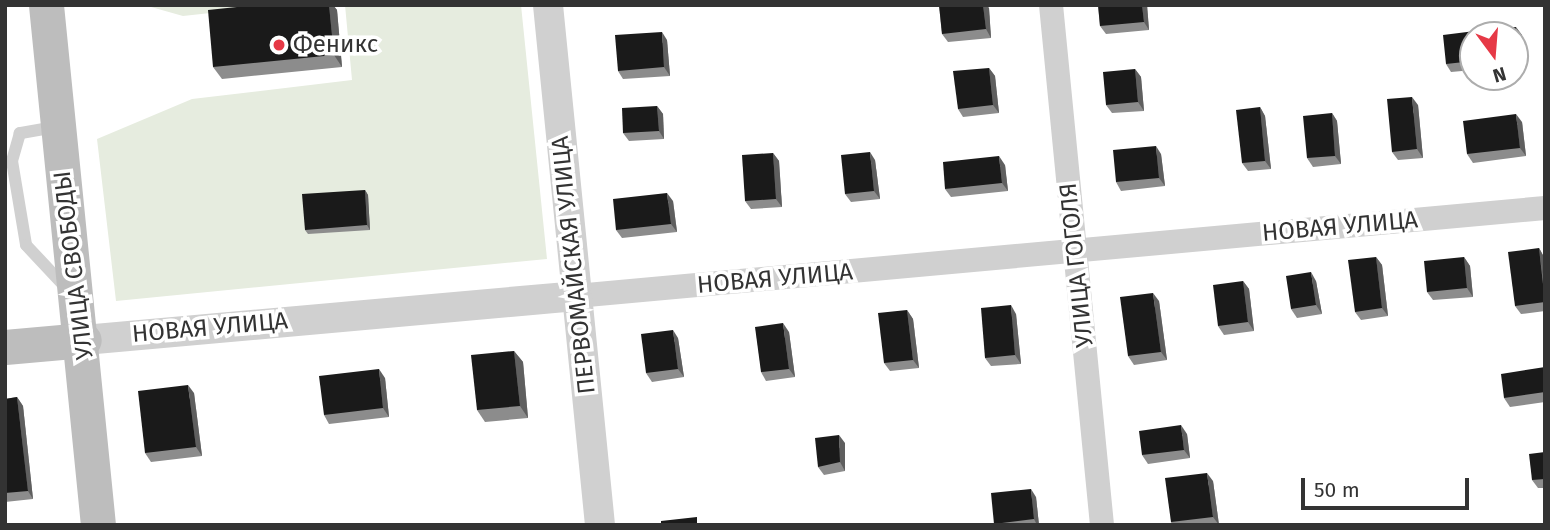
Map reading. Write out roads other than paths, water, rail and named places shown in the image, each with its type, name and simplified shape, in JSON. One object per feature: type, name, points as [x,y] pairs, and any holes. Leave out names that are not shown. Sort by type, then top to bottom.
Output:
[{"type":"main road","name":"УЛИЦА СВОБОДЫ","points":[[46,5],[75,296],[84,340],[98,525]]},
{"type":"main road","name":"НОВАЯ УЛИЦА","points":[[5,347],[84,340]]},
{"type":"street","name":"ПЕРВОМАЙСКАЯ УЛИЦА","points":[[548,5],[600,525]]},
{"type":"street","name":"УЛИЦА ГОГОЛЯ","points":[[1051,5],[1102,525]]},
{"type":"street","name":"НОВАЯ УЛИЦА","points":[[84,340],[1545,208]]},
{"type":"lane","points":[[58,127],[20,133],[12,161],[26,245],[46,273],[75,296]]},
{"type":"place","name":"Феникс","points":[[279,45]]}]
